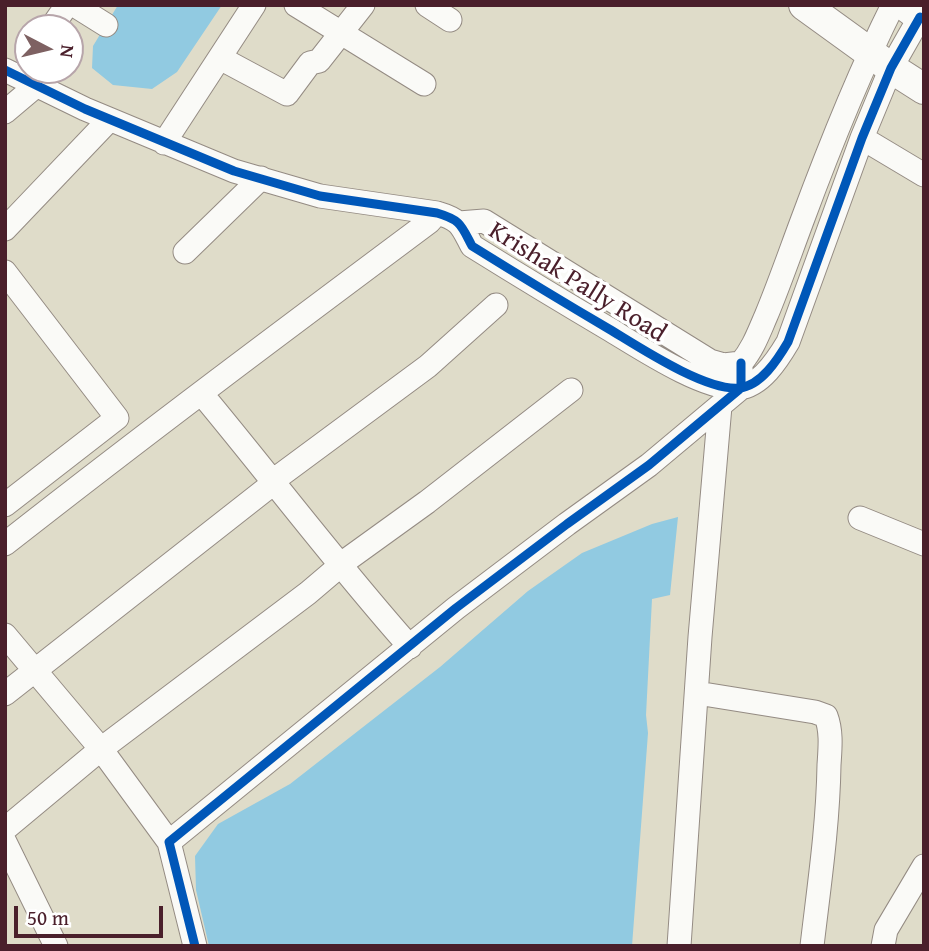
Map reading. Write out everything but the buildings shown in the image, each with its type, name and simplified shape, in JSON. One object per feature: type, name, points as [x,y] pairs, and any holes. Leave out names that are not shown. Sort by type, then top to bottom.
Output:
[{"type":"main road","points":[[804,5],[924,89]]},
{"type":"street","points":[[74,5],[106,25]]},
{"type":"street","points":[[164,143],[254,5]]},
{"type":"street","points":[[296,5],[424,84]]},
{"type":"street","points":[[220,58],[287,94],[310,63],[319,61],[363,5]]},
{"type":"street","points":[[427,5],[450,20]]},
{"type":"street","points":[[169,842],[456,608],[649,466],[741,388],[752,384],[763,375],[780,356],[788,342],[862,138],[893,5]]},
{"type":"street","points":[[741,388],[741,363],[757,339],[772,303],[828,152],[880,60],[916,14]]},
{"type":"street","points":[[5,112],[17,84]]},
{"type":"street","name":"Krishak Pally Road","points":[[43,84],[110,120],[234,171],[320,196],[449,217],[459,223],[472,246],[650,354],[710,384],[741,388]]},
{"type":"street","points":[[5,229],[110,120]]},
{"type":"street","points":[[862,138],[924,175]]},
{"type":"street","points":[[185,252],[261,178]]},
{"type":"street","points":[[5,544],[429,222],[437,213]]},
{"type":"street","name":"Krishak Pally Road","points":[[459,223],[484,221],[710,361],[724,365],[741,363]]},
{"type":"street","points":[[5,272],[117,418],[5,505]]},
{"type":"street","points":[[5,694],[278,477],[428,366],[496,305]]},
{"type":"street","points":[[5,829],[101,749],[571,390]]},
{"type":"street","points":[[201,393],[365,596],[410,647]]},
{"type":"street","points":[[679,946],[700,636],[720,406]]},
{"type":"street","points":[[94,436],[111,461]]},
{"type":"street","points":[[860,518],[924,544]]},
{"type":"street","points":[[5,635],[101,749],[169,842],[195,946]]},
{"type":"street","points":[[697,693],[826,716],[830,736],[829,800],[812,946]]},
{"type":"street","points":[[5,842],[55,946]]},
{"type":"street","points":[[883,946],[886,930],[924,866]]},
{"type":"water","points":[[118,5],[222,5],[177,72],[152,89],[113,85],[92,68],[93,46]]},
{"type":"water","points":[[678,517],[670,595],[652,599],[646,715],[648,733],[632,946],[209,946],[196,890],[195,856],[218,824],[290,784],[440,667],[528,591],[582,553],[652,524]]},
{"type":"cycle path","points":[[5,70],[85,109],[234,171],[320,196],[437,213],[451,218],[462,228],[472,246],[654,356],[709,383],[739,388],[762,377],[788,342],[862,138],[891,68],[920,17]]},
{"type":"cycle path","points":[[195,946],[169,842],[456,608],[649,465],[741,388],[741,363]]}]
